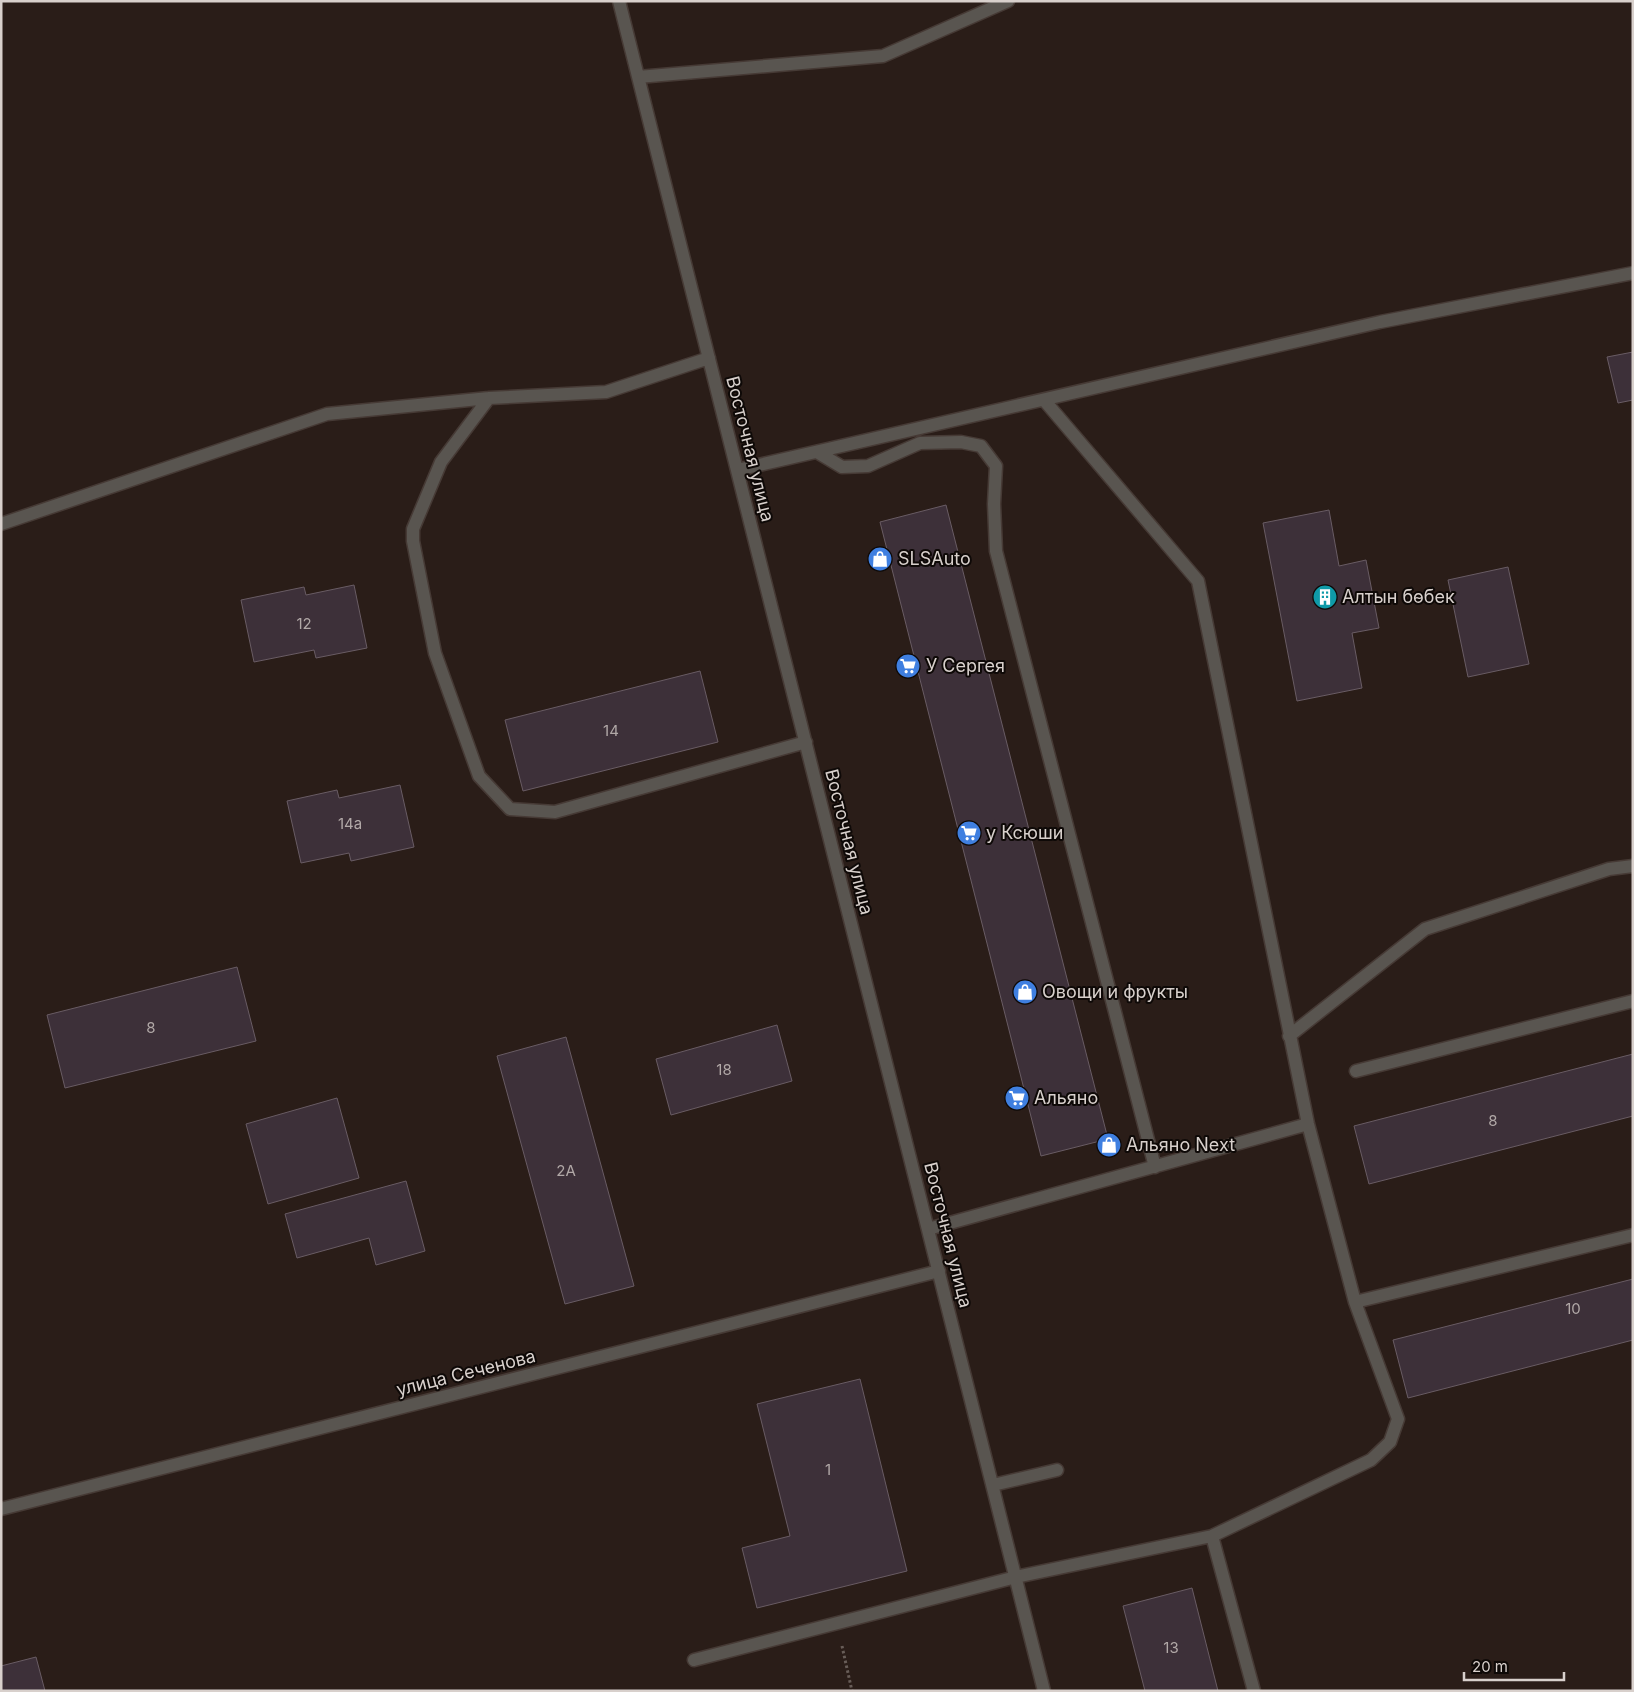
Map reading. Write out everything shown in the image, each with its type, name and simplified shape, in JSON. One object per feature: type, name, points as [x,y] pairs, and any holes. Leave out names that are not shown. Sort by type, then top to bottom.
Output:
[{"type":"lane","name":"Восточная улица","points":[[619,1],[1044,1691]]},
{"type":"lane","points":[[638,77],[883,56],[1008,1]]},
{"type":"lane","points":[[737,470],[1380,322],[1633,273]]},
{"type":"lane","points":[[1,524],[328,414],[489,398],[606,392],[709,358]]},
{"type":"lane","points":[[489,398],[442,462],[413,529],[413,541],[435,653],[478,776],[510,809],[555,812],[806,742]]},
{"type":"lane","points":[[694,1660],[1016,1576],[1212,1536],[1371,1460],[1390,1442],[1398,1419],[1355,1302],[1308,1124],[1198,581],[1044,400]]},
{"type":"lane","points":[[817,452],[842,467],[868,466],[920,443],[961,442],[982,446],[996,466],[994,504],[996,551],[1156,1167]]},
{"type":"lane","points":[[1289,1036],[1425,929],[1609,869],[1633,866]]},
{"type":"lane","points":[[1356,1071],[1633,1001]]},
{"type":"lane","points":[[928,1229],[1308,1124]]},
{"type":"lane","points":[[1355,1302],[1633,1235]]},
{"type":"lane","name":"улица Сеченова","points":[[1,1509],[939,1271]]},
{"type":"lane","points":[[993,1485],[1057,1470]]},
{"type":"lane","points":[[1212,1536],[1254,1691]]},
{"type":"path","points":[[836,1624],[852,1691]]},
{"type":"building","points":[[1633,352],[1633,400],[1618,403],[1607,357]]},
{"type":"building","points":[[946,505],[1108,1139],[1041,1156],[880,522]]},
{"type":"building","name":"Алтын бөбек","points":[[1329,510],[1339,566],[1366,560],[1379,628],[1352,633],[1362,688],[1297,701],[1263,523]]},
{"type":"building","points":[[1508,567],[1529,664],[1468,677],[1448,580]]},
{"type":"building","points":[[354,585],[367,648],[316,658],[314,650],[254,662],[241,600],[304,587],[306,595]]},
{"type":"building","points":[[700,671],[718,742],[523,791],[505,720]]},
{"type":"building","points":[[400,785],[414,847],[351,861],[349,853],[301,863],[287,801],[337,790],[339,798]]},
{"type":"building","points":[[237,967],[256,1041],[65,1088],[47,1015]]},
{"type":"building","points":[[777,1025],[792,1081],[671,1115],[656,1059]]},
{"type":"building","points":[[566,1037],[634,1286],[565,1304],[497,1056]]},
{"type":"building","points":[[1633,1054],[1633,1116],[1369,1184],[1354,1126]]},
{"type":"building","points":[[337,1098],[359,1178],[268,1204],[246,1124]]},
{"type":"building","points":[[406,1181],[425,1251],[376,1265],[369,1238],[297,1258],[285,1214]]},
{"type":"building","points":[[1633,1279],[1633,1340],[1408,1398],[1393,1340]]},
{"type":"building","points":[[860,1379],[907,1571],[757,1608],[742,1548],[790,1536],[757,1404]]},
{"type":"building","points":[[1192,1588],[1218,1691],[1145,1691],[1123,1606]]},
{"type":"building","points":[[36,1657],[45,1691],[1,1691],[1,1666]]},
{"type":"place","name":"SLSAuto","points":[[880,559]]},
{"type":"place","name":"Алтын бөбек","points":[[1325,597]]},
{"type":"place","name":"У Сергея","points":[[908,666]]},
{"type":"place","name":"у Ксюши","points":[[969,833]]},
{"type":"place","name":"Овощи и фрукты","points":[[1025,992]]},
{"type":"place","name":"Альяно","points":[[1017,1098]]},
{"type":"place","name":"Альяно Next","points":[[1109,1145]]}]
